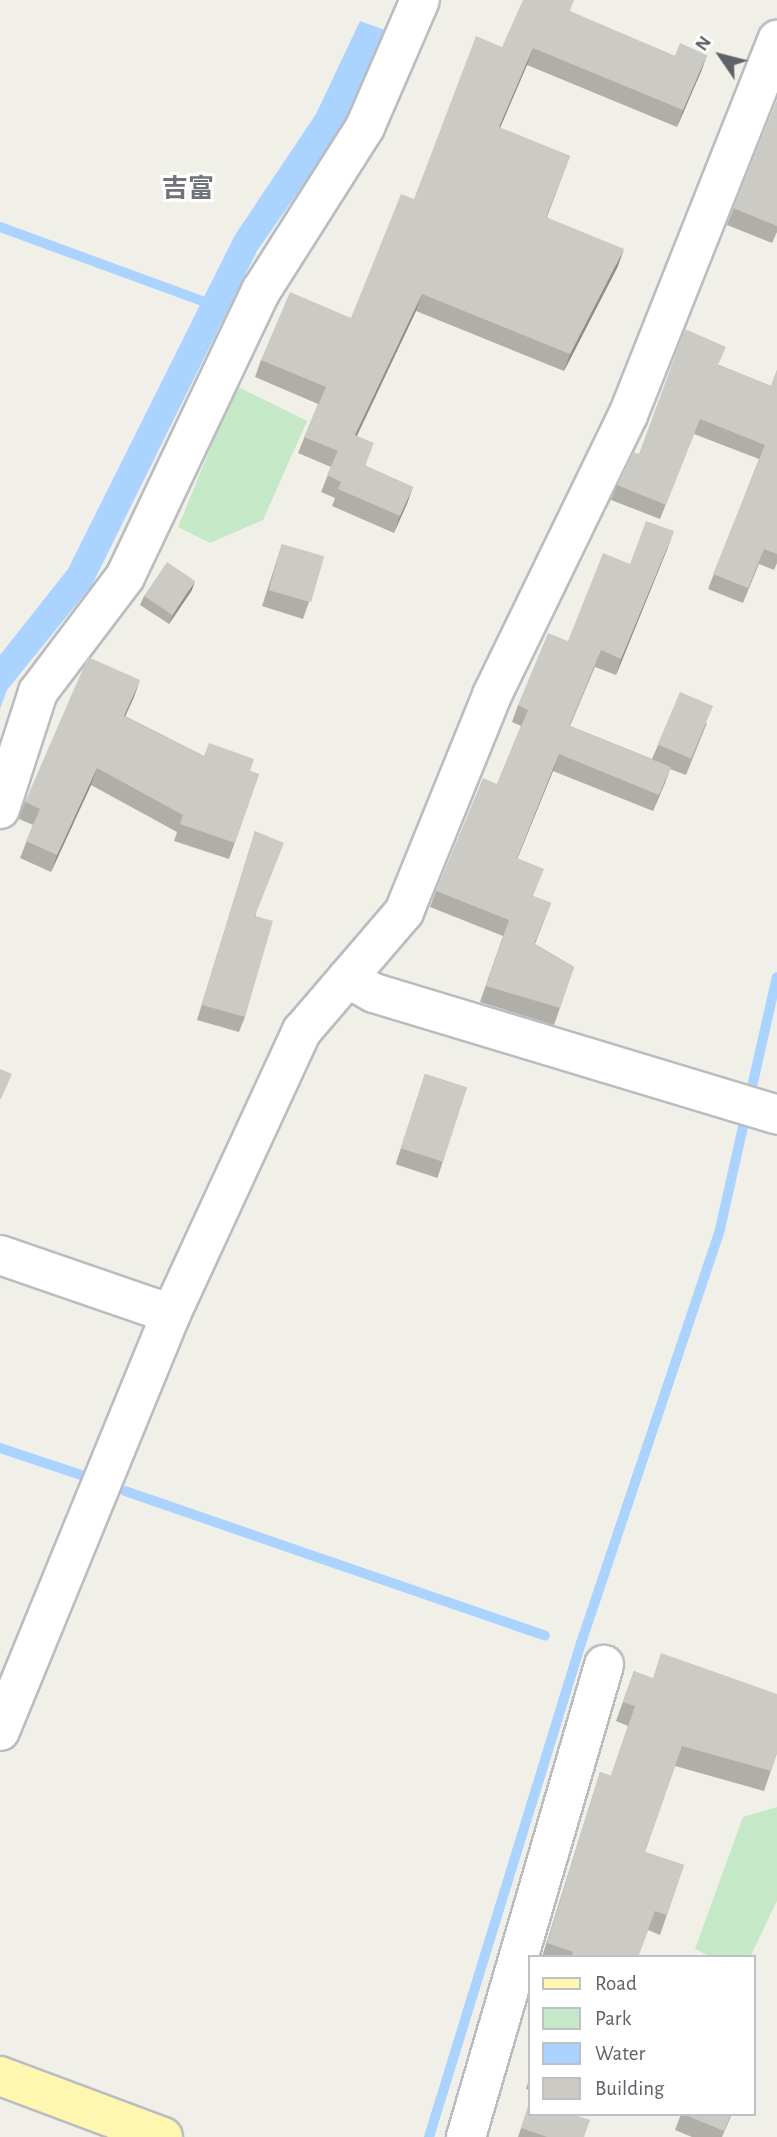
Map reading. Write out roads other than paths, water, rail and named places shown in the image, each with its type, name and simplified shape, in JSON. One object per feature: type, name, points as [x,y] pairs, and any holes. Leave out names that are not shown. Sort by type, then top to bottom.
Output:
[{"type":"main road","points":[[0,2076],[163,2137]]},
{"type":"street","points":[[0,808],[38,692],[125,577],[261,290],[365,127],[412,3]]},
{"type":"street","points":[[0,1731],[171,1314],[302,1031],[404,912],[492,695],[628,415],[777,40]]},
{"type":"street","points":[[347,978],[374,993],[727,1104],[777,1115]]},
{"type":"street","points":[[0,1255],[171,1314]]},
{"type":"street","points":[[466,2137],[604,1665]]},
{"type":"water","points":[[360,21],[385,30],[342,129],[257,251],[92,585],[7,690],[0,709],[0,655],[68,569],[235,235],[316,114]]},
{"type":"waterway","points":[[0,227],[202,301]]},
{"type":"waterway","points":[[429,2137],[581,1643],[720,1229],[777,977]]},
{"type":"waterway","points":[[0,1448],[87,1477]]},
{"type":"waterway","points":[[125,1491],[545,1636]]},
{"type":"district","name":"吉富","points":[[188,190]]}]
